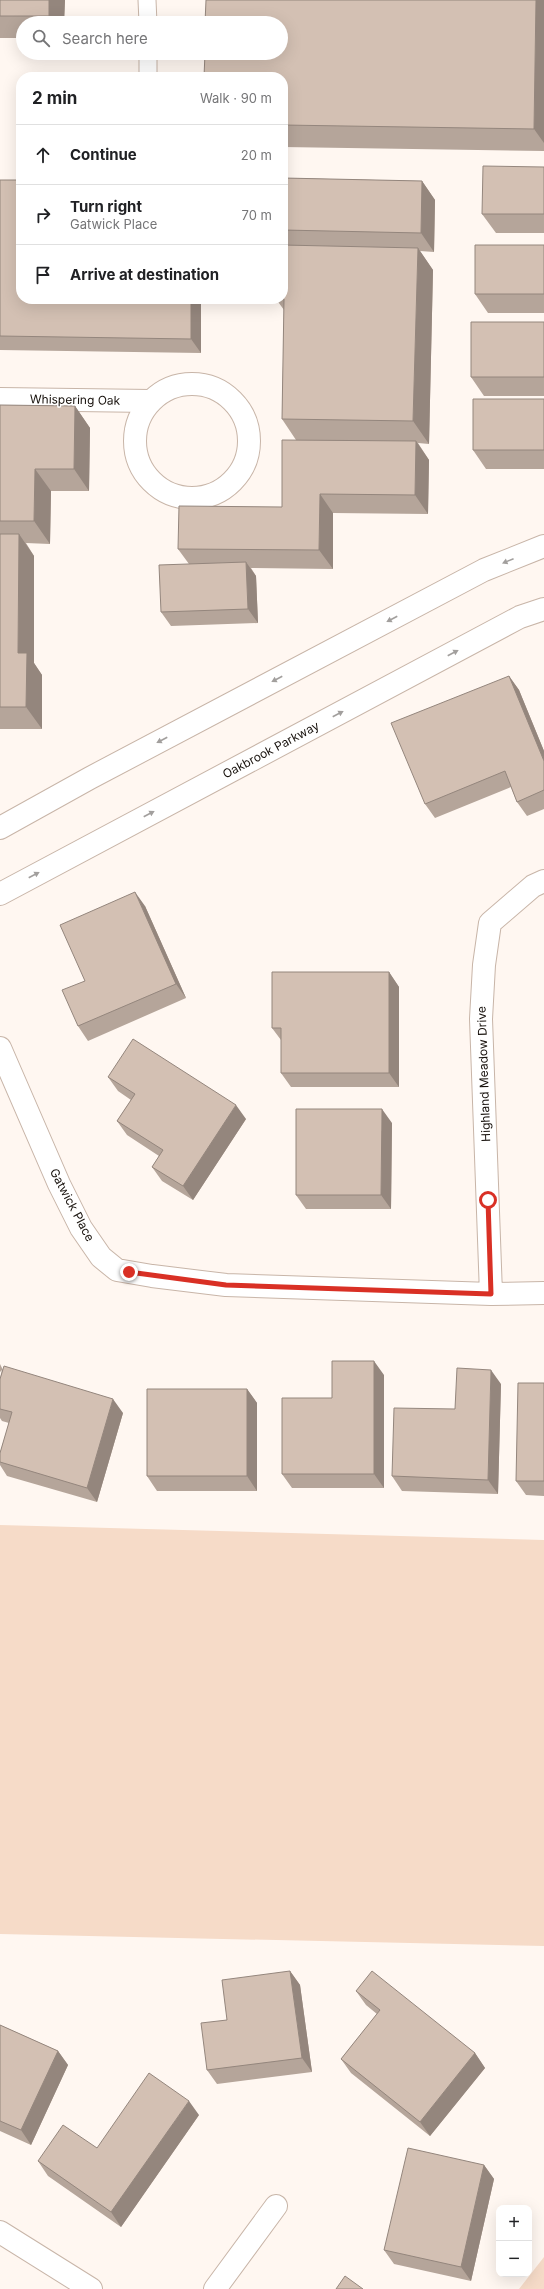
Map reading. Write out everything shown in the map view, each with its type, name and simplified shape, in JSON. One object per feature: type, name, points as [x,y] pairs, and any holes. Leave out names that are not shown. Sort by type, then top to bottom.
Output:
[{"type":"street","points":[[194,383],[217,389],[236,404],[247,425],[249,449],[241,471],[224,488],[202,497],[178,496],[156,486],[141,468],[134,445],[138,421],[151,401],[170,387],[194,383]]},
{"type":"street","name":"Whispering Oak","points":[[0,399],[151,401]]},
{"type":"street","points":[[0,828],[97,774],[484,570],[544,546]]},
{"type":"street","name":"Oakbrook Parkway","points":[[0,894],[513,621],[544,609]]},
{"type":"street","name":"Highland Meadow Drive","points":[[491,1294],[481,1019],[486,951],[490,923],[533,886],[544,881]]},
{"type":"street","name":"Gatwick Place","points":[[0,1048],[59,1184],[81,1228],[101,1257],[117,1270],[226,1285],[491,1294],[544,1293]]},
{"type":"street","points":[[215,2289],[276,2206]]},
{"type":"street","points":[[0,2232],[91,2289]]},
{"type":"lane","points":[[147,0],[148,16]]},
{"type":"lane","points":[[148,60],[148,72]]},
{"type":"shaded area","points":[[0,1525],[544,1540],[544,1946],[0,1934]]},
{"type":"shaded area","points":[[544,2257],[544,2289],[519,2289],[528,2277],[532,2277],[532,2272]]},
{"type":"building","points":[[0,0],[49,0],[49,16],[0,16]]},
{"type":"building","points":[[206,0],[536,0],[534,129],[288,125],[288,72],[204,72],[205,60],[288,60],[288,16],[205,16]]},
{"type":"building","points":[[483,166],[544,167],[544,214],[482,214]]},
{"type":"building","points":[[288,178],[422,181],[421,233],[288,230]]},
{"type":"building","points":[[0,180],[16,180],[16,304],[191,304],[191,339],[0,336]]},
{"type":"building","points":[[288,245],[418,248],[413,421],[282,419],[284,304],[288,304]]},
{"type":"building","points":[[475,245],[544,245],[544,294],[475,294]]},
{"type":"building","points":[[471,322],[544,322],[544,377],[471,377]]},
{"type":"building","points":[[473,399],[544,399],[544,450],[473,450]]},
{"type":"building","points":[[0,405],[75,406],[74,469],[35,469],[34,521],[0,521]]},
{"type":"building","points":[[282,440],[416,441],[415,495],[320,494],[319,550],[178,549],[179,506],[282,507]]},
{"type":"building","points":[[0,534],[19,534],[18,653],[27,653],[26,707],[0,707]]},
{"type":"building","points":[[246,562],[248,609],[161,612],[159,565]]},
{"type":"building","points":[[509,676],[544,761],[544,790],[517,802],[505,771],[425,804],[391,723]]},
{"type":"building","points":[[135,892],[176,984],[78,1026],[62,990],[85,981],[60,925]]},
{"type":"building","points":[[272,972],[389,972],[389,1073],[281,1073],[281,1028],[272,1028]]},
{"type":"building","points":[[133,1039],[236,1105],[183,1186],[152,1167],[163,1150],[117,1121],[135,1094],[108,1077]]},
{"type":"building","points":[[296,1109],[382,1109],[381,1195],[296,1195]]},
{"type":"building","points":[[332,1361],[374,1361],[374,1474],[282,1474],[282,1398],[332,1398]]},
{"type":"building","points":[[4,1366],[113,1399],[87,1488],[0,1462],[0,1453],[12,1412],[0,1409],[0,1379]]},
{"type":"building","points":[[457,1368],[491,1370],[488,1480],[392,1476],[394,1408],[455,1409]]},
{"type":"building","points":[[518,1383],[544,1383],[544,1481],[516,1481]]},
{"type":"building","points":[[147,1389],[247,1389],[247,1476],[147,1476]]},
{"type":"building","points":[[290,1971],[302,2058],[207,2070],[201,2023],[227,2020],[222,1980]]},
{"type":"building","points":[[372,1971],[475,2053],[420,2122],[341,2059],[380,2010],[356,1991]]},
{"type":"building","points":[[0,2025],[58,2051],[21,2130],[0,2121]]},
{"type":"building","points":[[149,2073],[189,2101],[111,2212],[38,2161],[63,2125],[97,2148]]},
{"type":"building","points":[[408,2148],[484,2165],[461,2267],[384,2250]]},
{"type":"building","points":[[345,2276],[363,2289],[336,2289]]},
{"type":"route","points":[[129,1272],[226,1285],[491,1294],[488,1200]]}]
